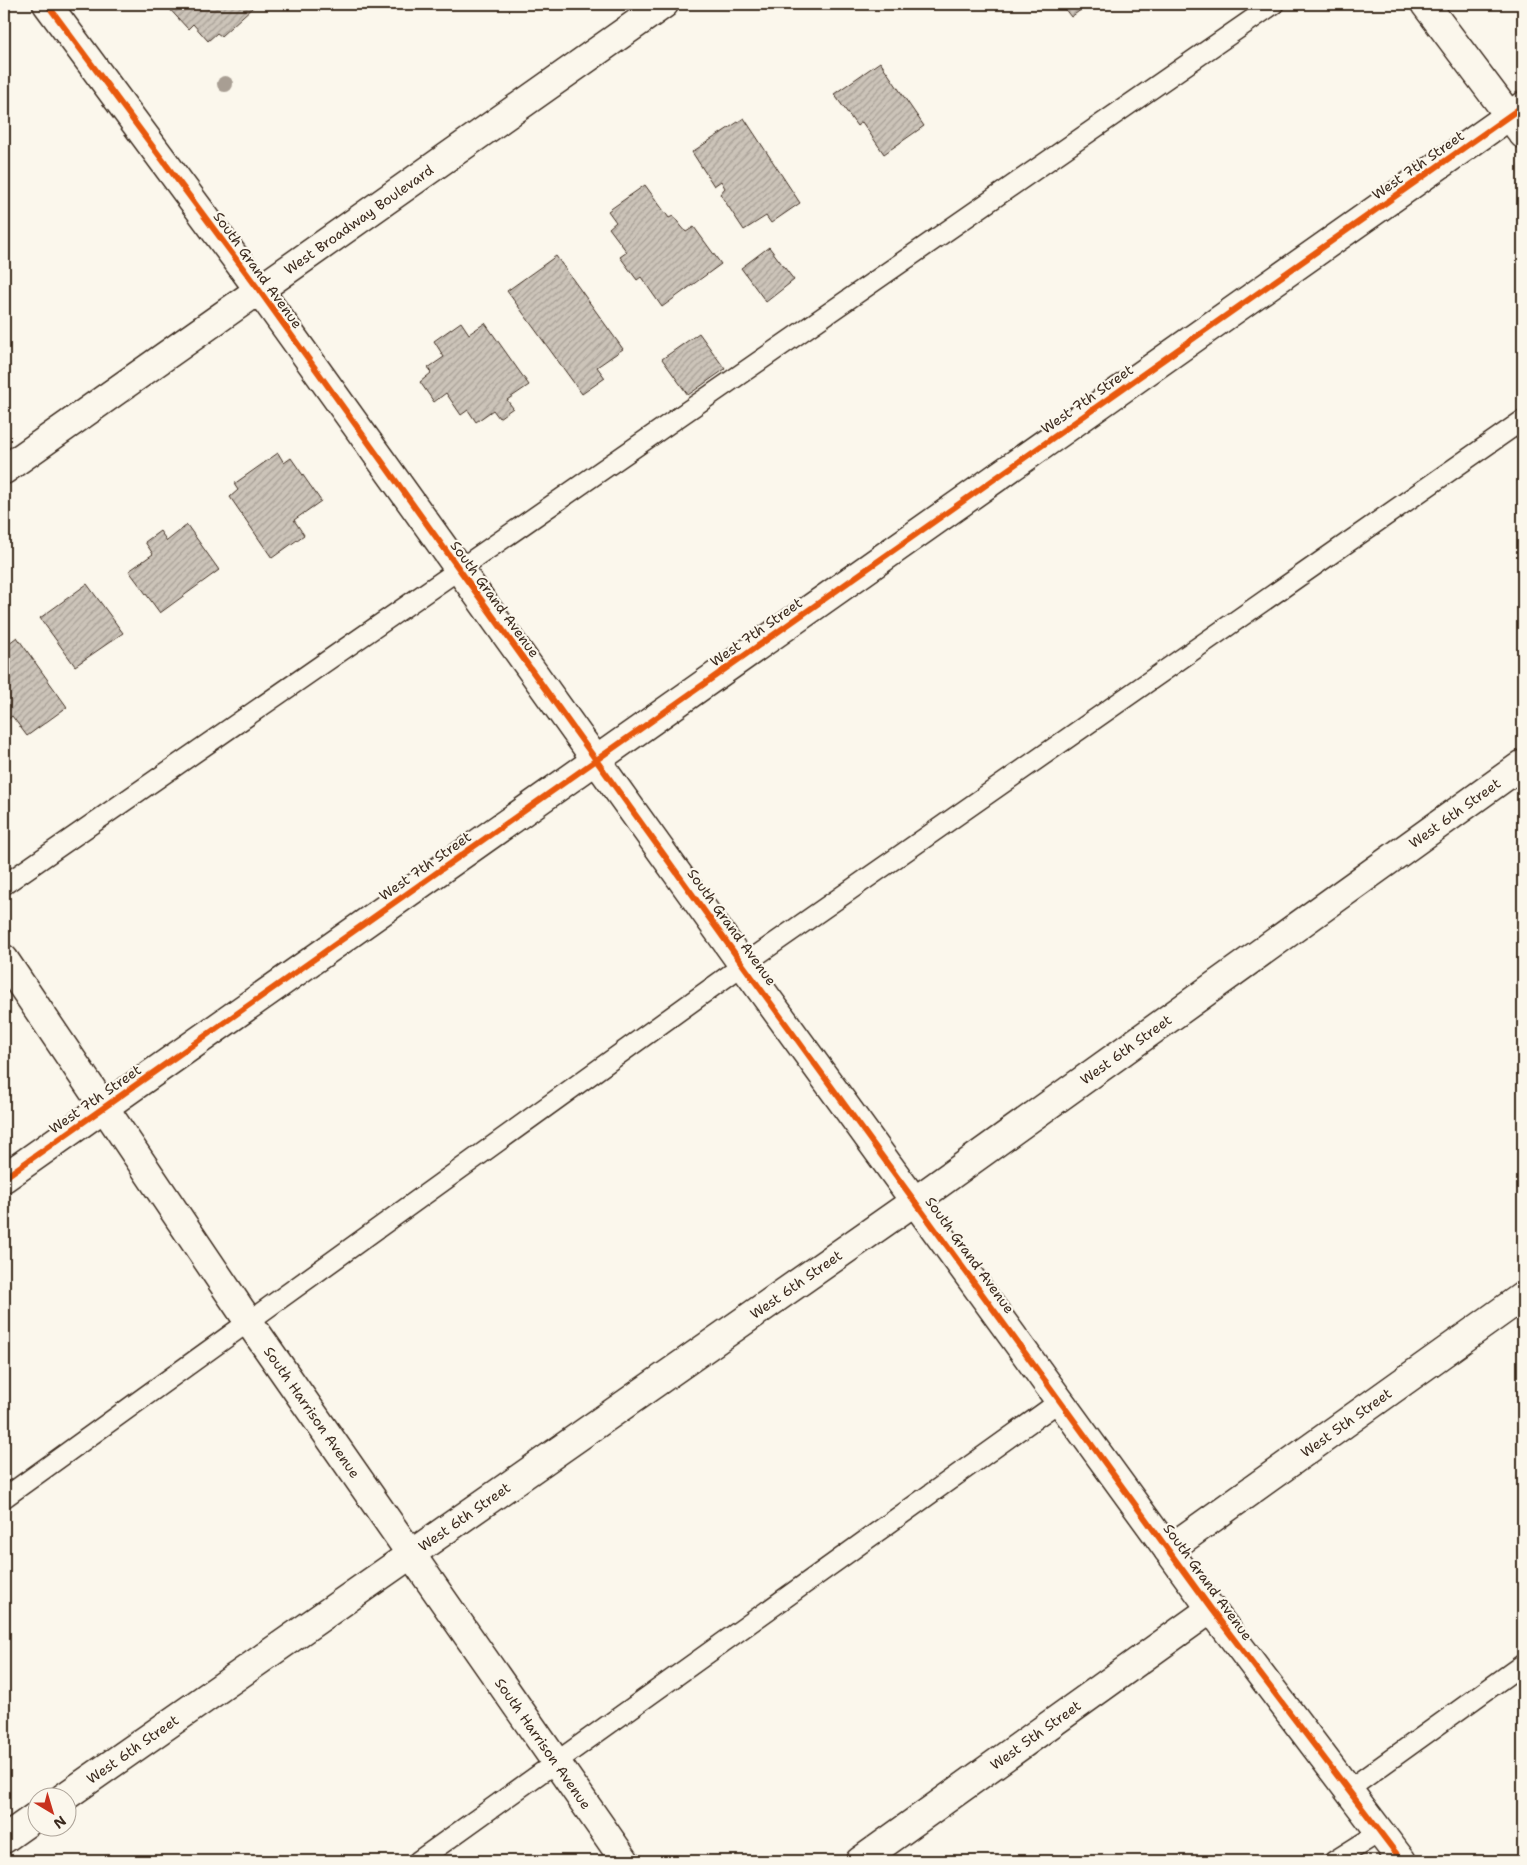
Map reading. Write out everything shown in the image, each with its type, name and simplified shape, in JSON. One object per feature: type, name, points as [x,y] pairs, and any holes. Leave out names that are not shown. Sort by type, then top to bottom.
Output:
[{"type":"main road","name":"South Grand Avenue","points":[[47,4],[259,290],[743,965],[1168,1550],[1402,1861]]},
{"type":"main road","name":"West Broadway Boulevard","points":[[4,470],[664,4]]},
{"type":"main road","points":[[1425,4],[1519,118]]},
{"type":"main road","name":"West 7th Street","points":[[4,1178],[596,760],[1519,118]]},
{"type":"main road","name":"West 6th Street","points":[[77,1788],[915,1201],[1523,764]]},
{"type":"main road","name":"South Harrison Avenue","points":[[4,960],[249,1322],[624,1861]]},
{"type":"main road","name":"West 5th Street","points":[[1168,1550],[1523,1296]]},
{"type":"main road","name":"West 5th Street","points":[[860,1861],[1211,1608]]},
{"type":"main road","points":[[4,1839],[28,1822]]},
{"type":"lane","points":[[4,885],[1274,4]]},
{"type":"lane","points":[[4,1498],[743,965],[1523,420]]},
{"type":"lane","points":[[418,1861],[1060,1401]]},
{"type":"lane","points":[[1348,1790],[1523,1664]]},
{"type":"lane","points":[[1334,1861],[1380,1832]]},
{"type":"building","points":[[165,4],[249,4],[253,7],[221,36],[217,33],[208,41],[193,24],[188,29]]},
{"type":"building","points":[[1061,4],[1089,4],[1071,17]]},
{"type":"building","points":[[880,62],[924,126],[884,154],[862,122],[857,126],[834,94]]},
{"type":"building","points":[[744,118],[800,203],[771,223],[766,216],[744,230],[720,194],[725,188],[721,181],[714,186],[692,152]]},
{"type":"building","points":[[645,185],[669,218],[673,216],[686,232],[694,227],[721,264],[662,307],[641,277],[637,280],[620,257],[627,252],[609,228],[616,222],[608,211]]},
{"type":"building","points":[[769,247],[794,280],[766,302],[741,268]]},
{"type":"building","points":[[556,256],[623,349],[597,367],[605,378],[582,394],[507,291]]},
{"type":"building","points":[[461,322],[469,334],[485,323],[529,385],[507,400],[513,408],[499,418],[493,410],[476,422],[468,410],[461,415],[446,393],[434,402],[420,382],[431,373],[428,368],[444,357],[434,341]]},
{"type":"building","points":[[699,333],[725,369],[688,395],[662,359]]},
{"type":"building","points":[[278,453],[284,463],[291,458],[321,501],[294,520],[304,535],[272,558],[230,497],[238,490],[234,484]]},
{"type":"building","points":[[187,525],[219,570],[160,613],[129,571],[153,554],[145,542],[160,531],[167,541]]},
{"type":"building","points":[[87,584],[123,633],[75,666],[40,618]]},
{"type":"building","points":[[17,637],[67,707],[27,736],[12,716],[5,722],[4,720],[4,647]]},
{"type":"cycle path","points":[[47,4],[259,290],[743,965],[1211,1609],[1402,1861]]},
{"type":"cycle path","points":[[4,1178],[1523,106]]}]
